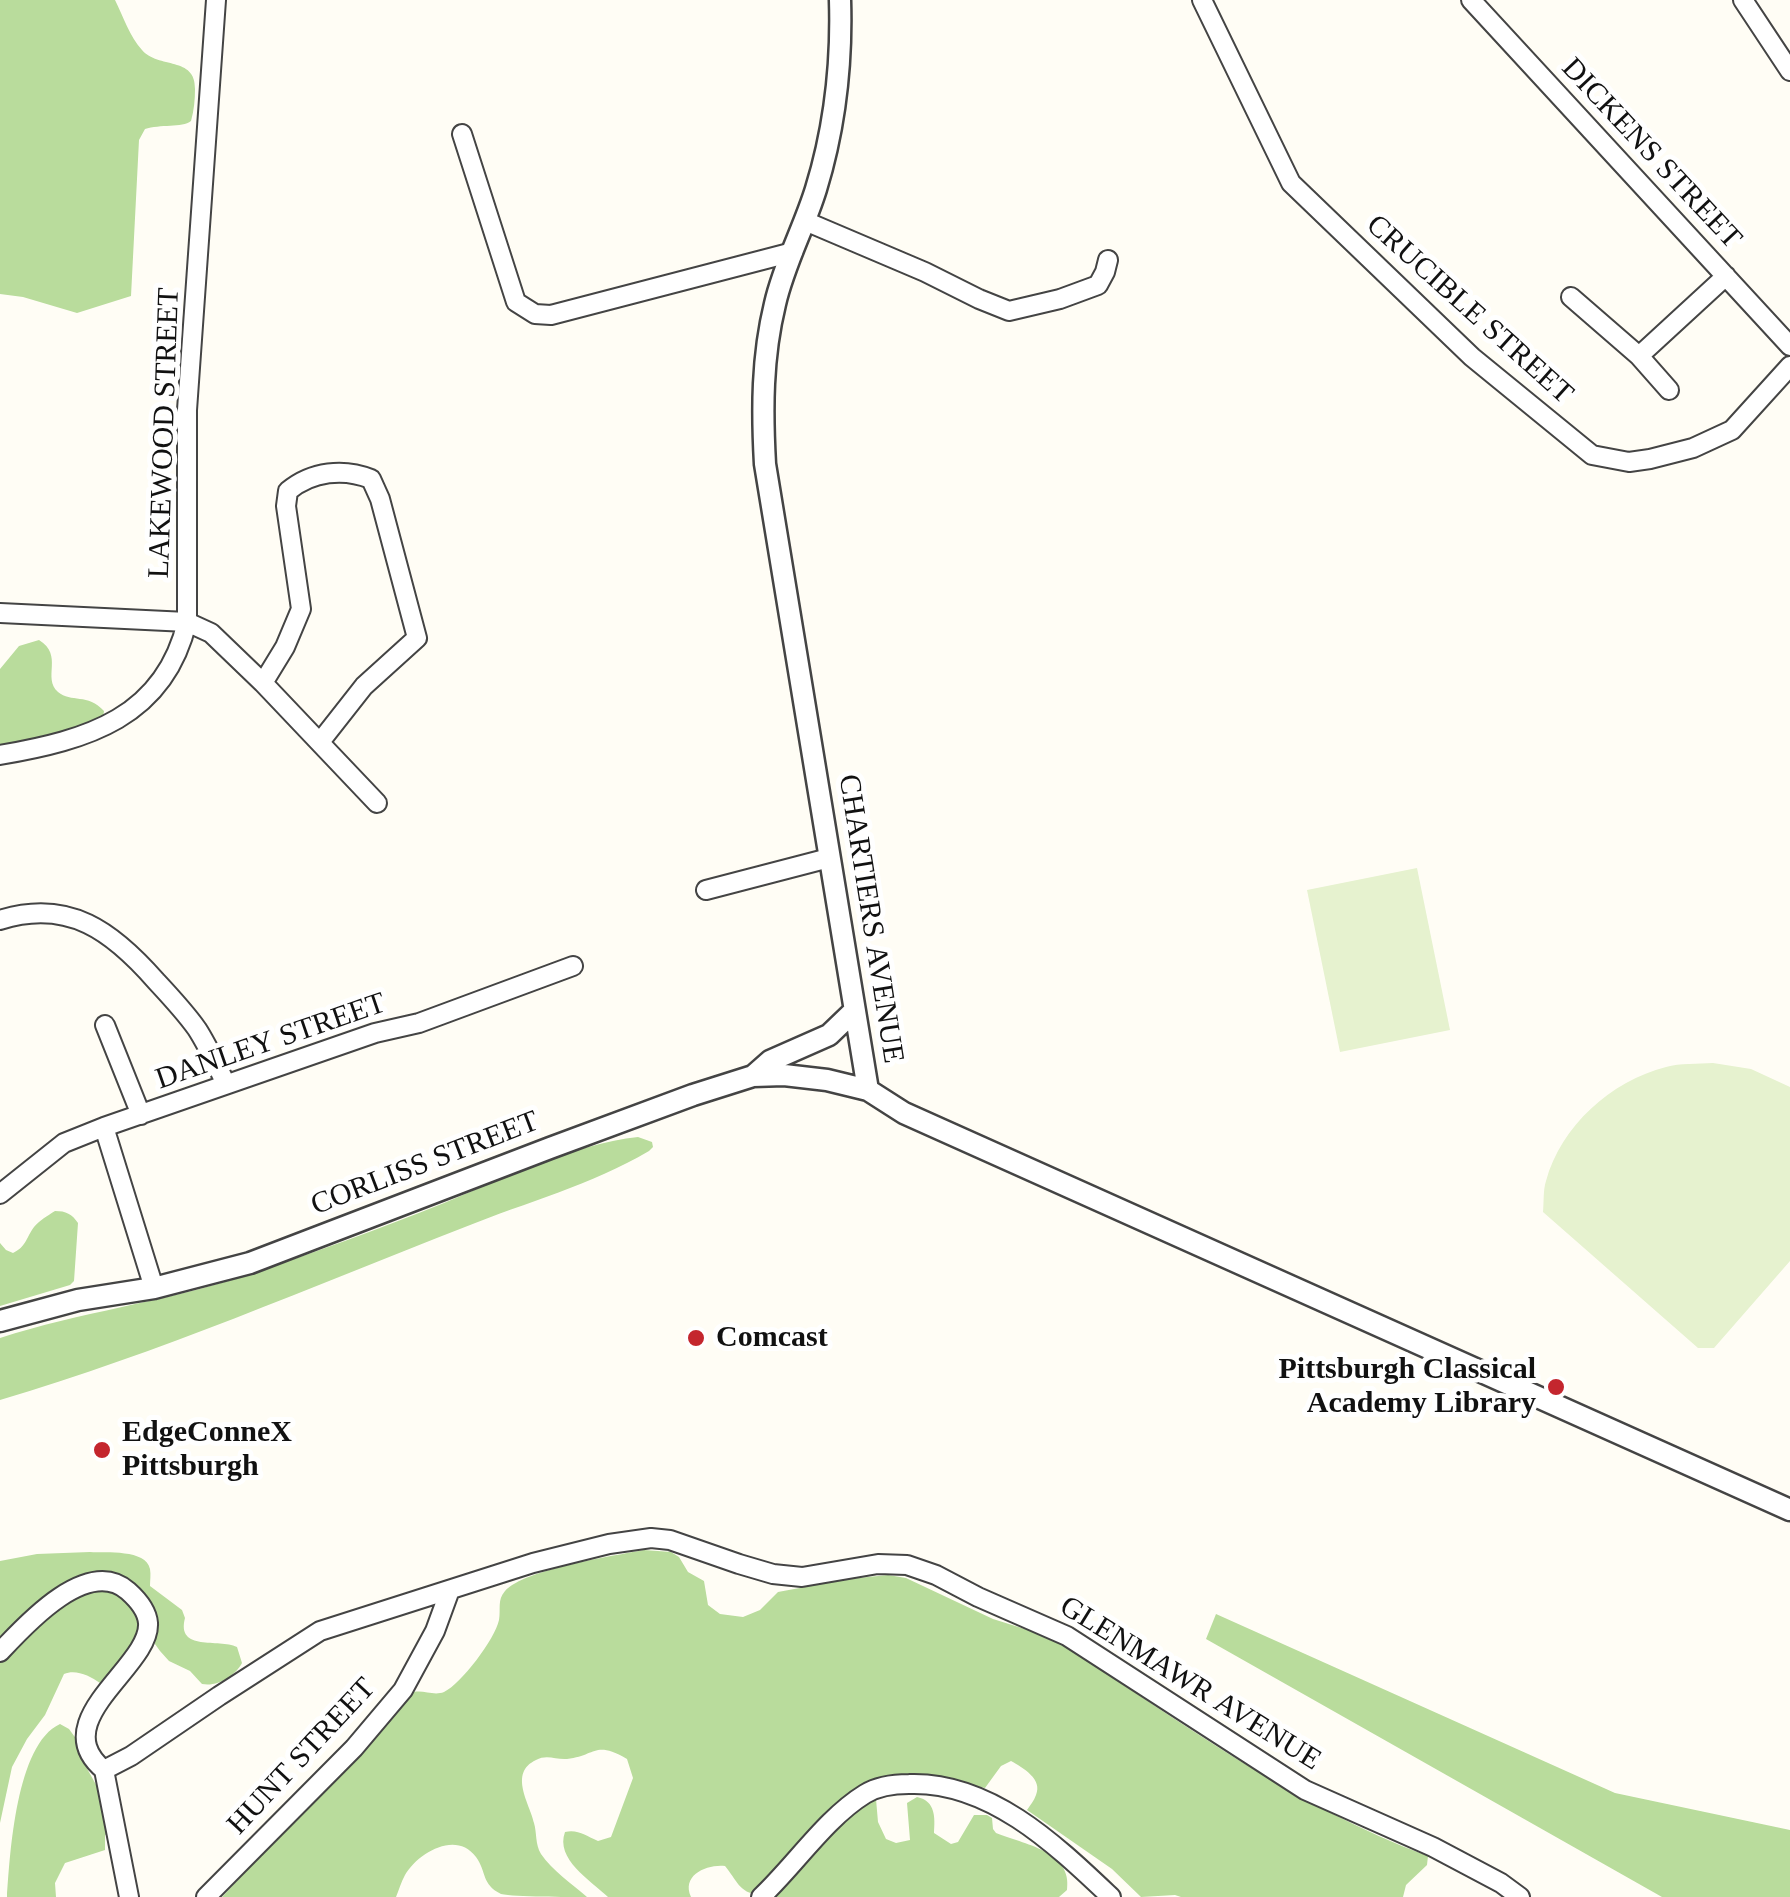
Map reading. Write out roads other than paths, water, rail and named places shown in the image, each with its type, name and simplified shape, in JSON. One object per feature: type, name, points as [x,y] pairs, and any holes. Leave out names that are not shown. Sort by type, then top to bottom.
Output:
[{"type":"street","name":"LAKEWOOD STREET","points":[[0,754],[98,731],[119,719],[160,684],[181,649],[187,622],[187,410],[216,0]]},
{"type":"street","name":"CHARTIERS AVENUE","points":[[840,0],[839,75],[830,138],[805,222],[775,302],[763,379],[762,417],[768,482],[868,1090],[904,1113],[1790,1510]]},
{"type":"street","name":"CRUCIBLE STREET","points":[[1202,0],[1291,183],[1472,357],[1592,455],[1629,462],[1693,448],[1732,430],[1790,366]]},
{"type":"street","name":"DICKENS STREET","points":[[1471,0],[1790,346]]},
{"type":"street","points":[[1743,0],[1790,72]]},
{"type":"street","points":[[462,134],[516,302],[535,314],[552,315],[793,252]]},
{"type":"street","points":[[805,222],[1009,310],[1098,284],[1108,260]]},
{"type":"street","points":[[1638,356],[1726,276]]},
{"type":"street","points":[[1571,297],[1638,356],[1669,390]]},
{"type":"street","points":[[264,682],[285,647],[301,608],[286,506],[288,491],[298,483],[325,474],[351,471],[371,478],[418,638],[364,686],[320,742]]},
{"type":"street","points":[[0,613],[187,622],[211,633],[264,682],[377,803]]},
{"type":"street","points":[[706,890],[829,858]]},
{"type":"street","points":[[0,920],[34,912],[65,916],[80,919],[117,940],[198,1030],[226,1084]]},
{"type":"street","name":"DANLEY STREET","points":[[0,1194],[64,1144],[104,1128],[375,1033],[419,1023],[574,966]]},
{"type":"street","points":[[753,1076],[770,1061],[829,1034],[854,1011]]},
{"type":"street","points":[[105,1025],[141,1115]]},
{"type":"street","name":"CORLISS STREET","points":[[0,1321],[250,1263],[568,1141],[753,1076],[827,1080],[868,1090]]},
{"type":"street","points":[[104,1128],[154,1288]]},
{"type":"street","name":"GLENMAWR AVENUE","points":[[104,1770],[320,1632],[533,1563],[651,1538],[670,1540],[774,1574],[802,1576],[878,1564],[907,1565],[936,1575],[1067,1636],[1305,1790],[1432,1846],[1520,1897]]},
{"type":"street","points":[[0,1652],[27,1622],[63,1594],[86,1584],[106,1580],[120,1585],[145,1610],[146,1636],[98,1704],[86,1733],[90,1753],[104,1770],[130,1897]]},
{"type":"street","name":"HUNT STREET","points":[[206,1897],[354,1748],[404,1690],[435,1631],[450,1590]]},
{"type":"street","points":[[762,1897],[830,1824],[860,1798],[885,1786],[904,1784],[934,1784],[987,1802],[1024,1822],[1111,1897]]},
{"type":"place","name":"Comcast","points":[[696,1338]]},
{"type":"place","name":"Pittsburgh Classical Academy Library","points":[[1556,1387]]},
{"type":"place","name":"EdgeConneX Pittsburgh","points":[[102,1450]]}]
